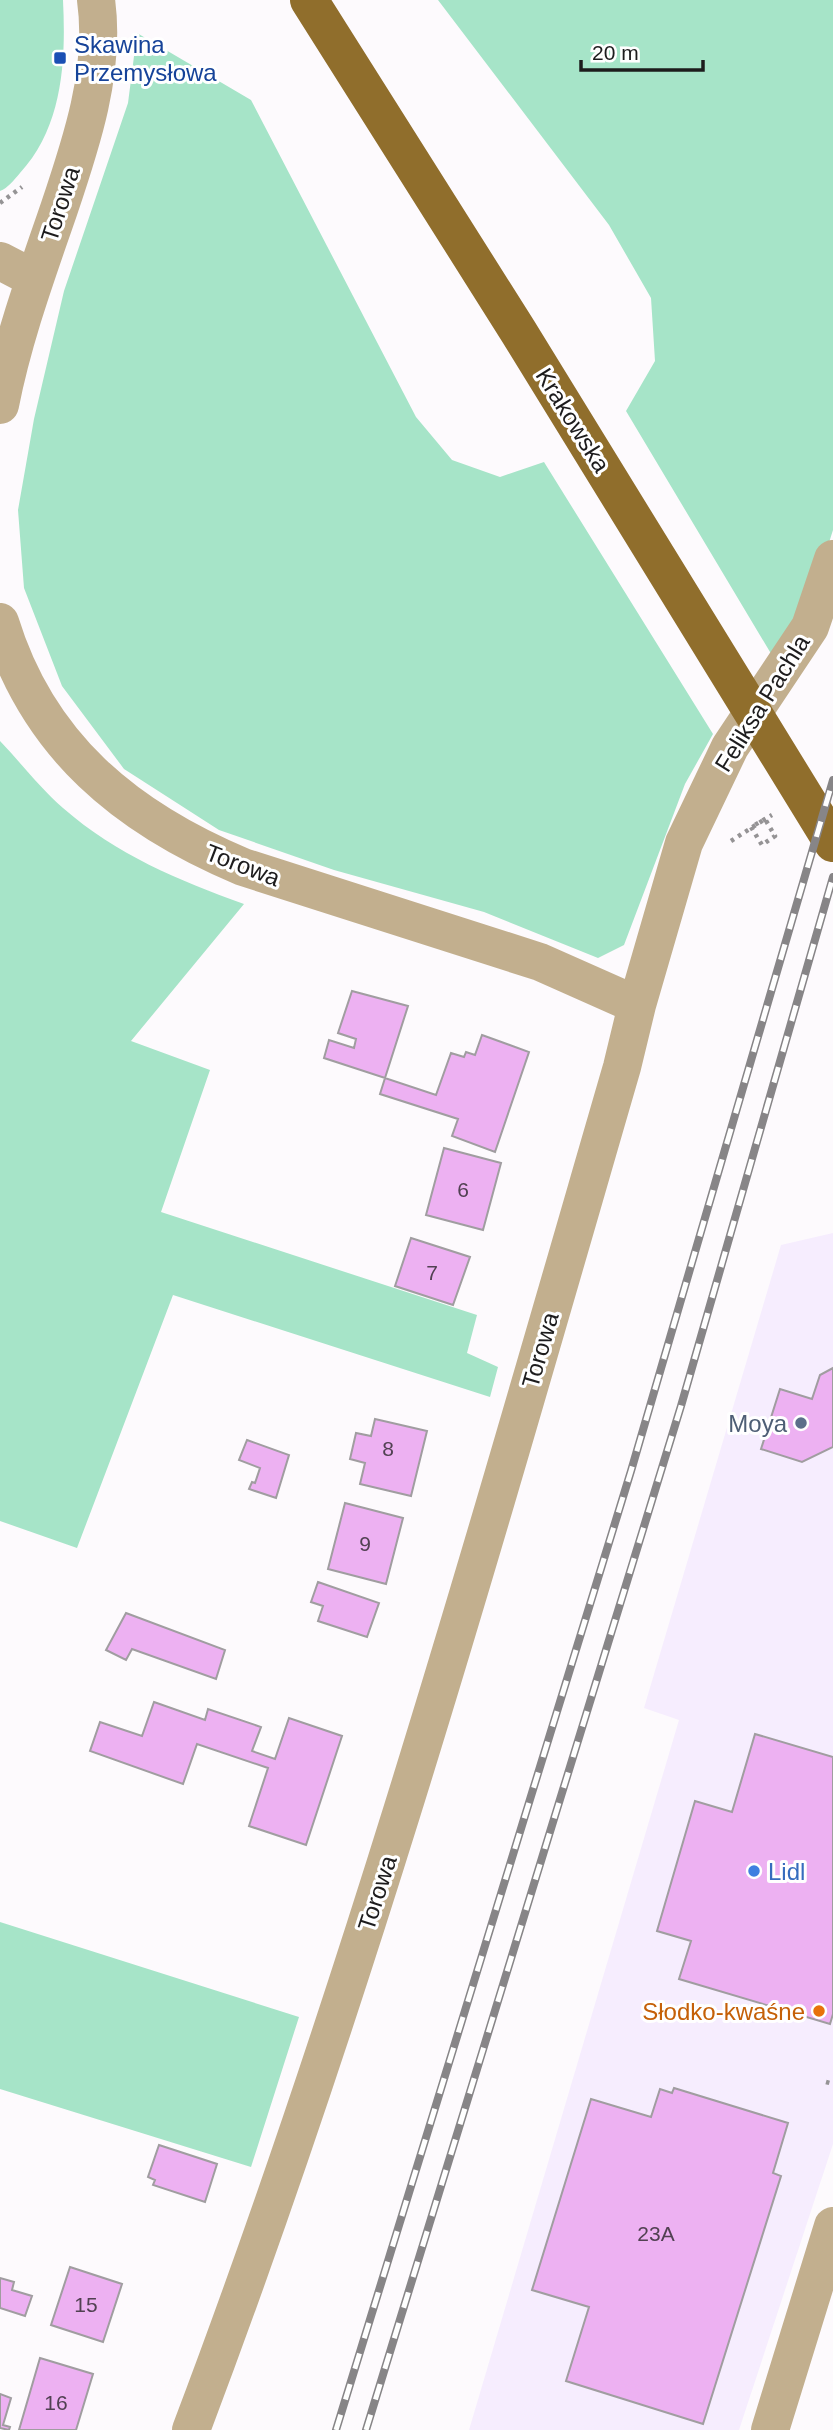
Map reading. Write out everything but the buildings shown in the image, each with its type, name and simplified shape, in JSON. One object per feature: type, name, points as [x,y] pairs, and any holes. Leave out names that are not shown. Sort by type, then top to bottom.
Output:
[{"type":"main road","name":"Krakowska","points":[[309,0],[518,331],[833,843]]},
{"type":"street","name":"Torowa","points":[[0,405],[35,279],[88,116],[94,71],[96,0]]},
{"type":"street","points":[[0,261],[35,279]]},
{"type":"street","name":"Feliksa Pachla","points":[[637,1005],[684,843],[730,747],[810,627],[833,559]]},
{"type":"street","name":"Torowa","points":[[0,622],[26,685],[61,741],[104,786],[162,828],[243,867],[506,950],[581,979],[637,1005],[615,1094],[408,1796],[257,2255],[191,2430]]},
{"type":"street","points":[[770,2430],[833,2226]]},
{"type":"path","points":[[749,828],[765,819],[770,828],[775,836],[762,845],[751,827],[759,823],[767,818],[776,813]]},
{"type":"path","points":[[826,2082],[833,2084]]},
{"type":"shaded area","points":[[833,1233],[833,2144],[739,2430],[469,2430],[679,1720],[644,1708],[781,1245]]},
{"type":"green space","points":[[0,0],[63,0],[64,46],[59,92],[45,135],[34,155],[13,181],[0,191]]},
{"type":"green space","points":[[438,0],[833,0],[833,530],[804,621],[776,662],[626,411],[655,361],[651,298],[609,225]]},
{"type":"green space","points":[[137,33],[251,100],[416,417],[452,460],[500,477],[544,462],[713,734],[685,784],[624,945],[598,958],[484,912],[334,870],[219,830],[124,769],[62,686],[24,588],[18,510],[34,419],[64,291],[128,103]]},
{"type":"green space","points":[[0,741],[38,784],[84,825],[149,865],[244,904],[131,1041],[210,1070],[161,1212],[477,1315],[467,1353],[498,1367],[490,1397],[173,1295],[77,1548],[0,1521]]},
{"type":"green space","points":[[0,1922],[299,2017],[251,2167],[0,2089]]},
{"type":"railway","points":[[336,2430],[631,1471],[833,780]]},
{"type":"railway","points":[[366,2430],[681,1406],[833,877]]},
{"type":"place","name":"Skawina Przemysłowa","points":[[60,58]]},
{"type":"place","name":"Moya","points":[[801,1423]]},
{"type":"place","name":"Lidl","points":[[754,1871]]},
{"type":"place","name":"Słodko-kwaśne","points":[[819,2011]]}]
